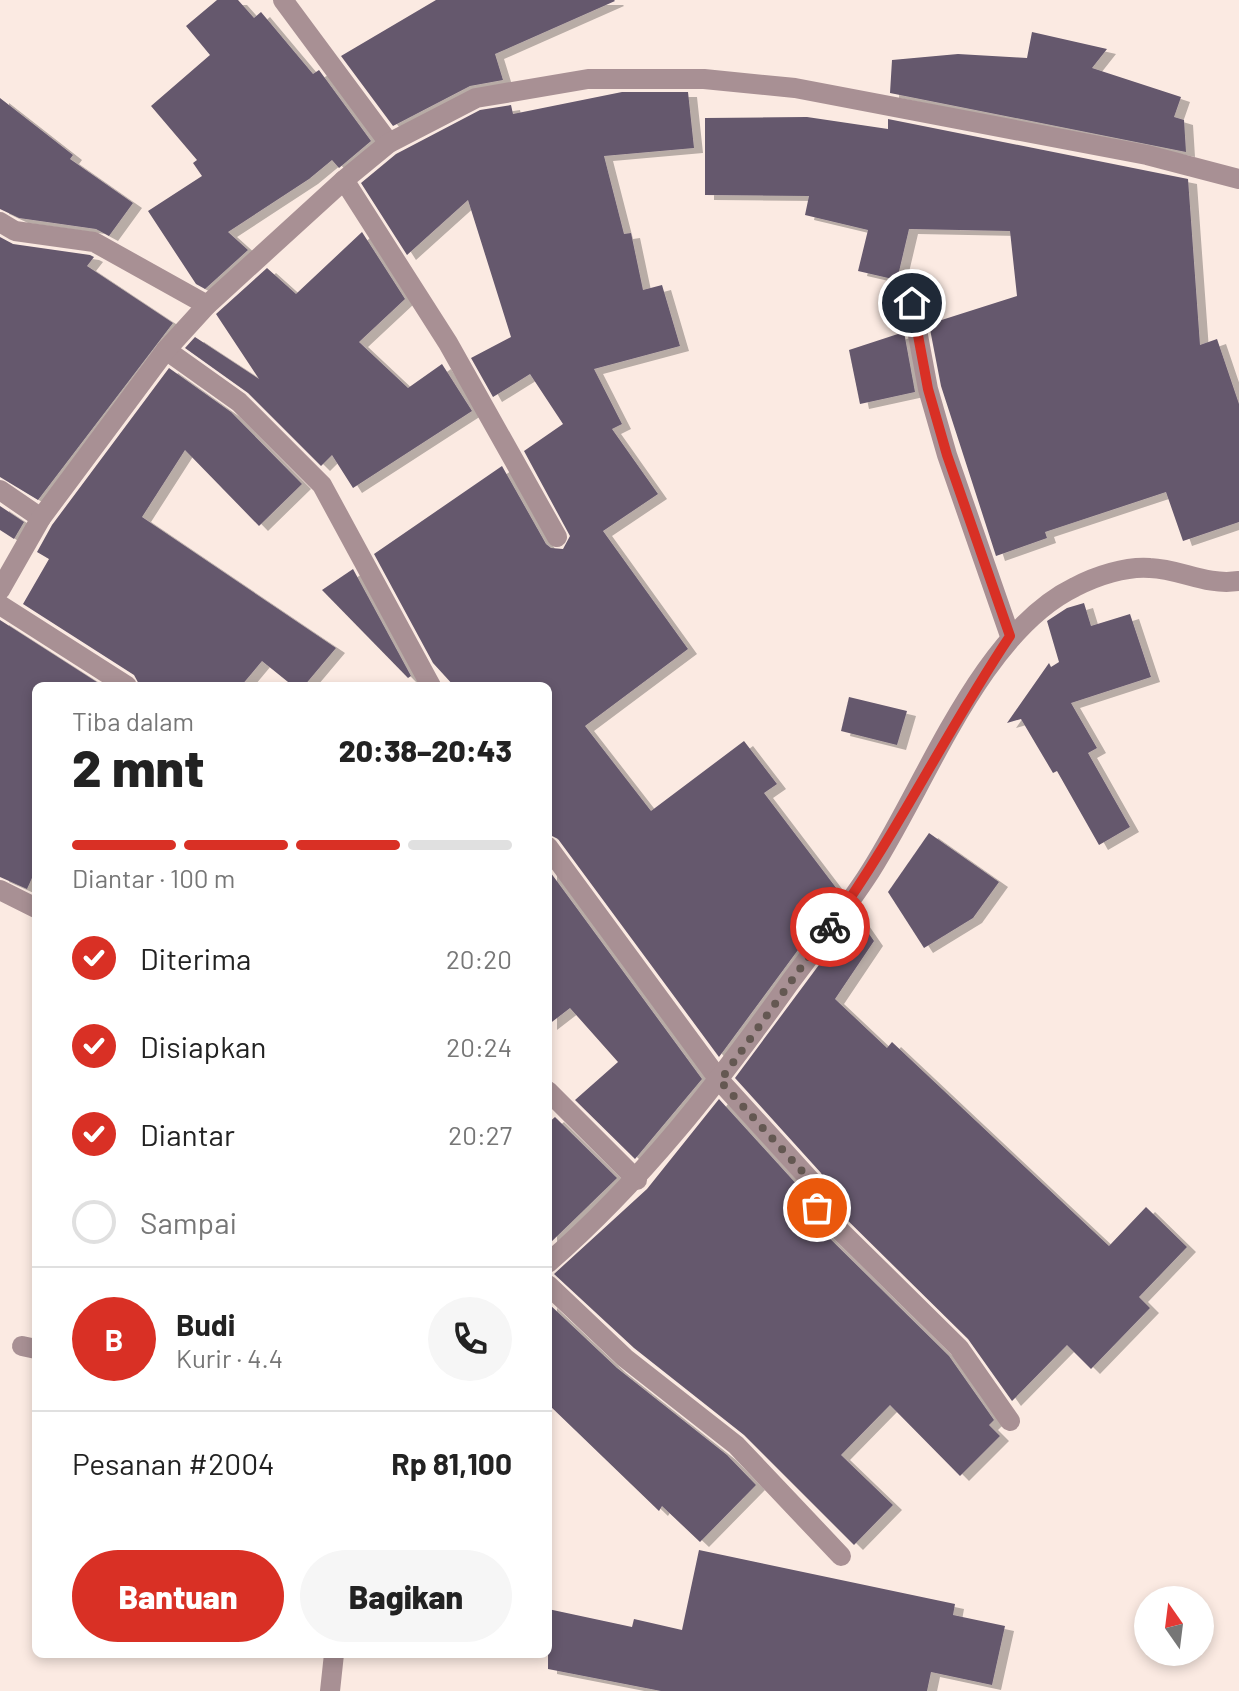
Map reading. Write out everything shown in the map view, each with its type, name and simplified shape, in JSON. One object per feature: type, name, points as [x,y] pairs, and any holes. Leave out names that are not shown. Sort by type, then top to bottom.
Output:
[{"type":"street","points":[[283,0],[389,143]]},
{"type":"street","points":[[0,590],[41,518],[166,350],[207,305],[389,143],[476,98],[588,79],[704,79],[795,88],[1147,155],[1239,179]]},
{"type":"street","points":[[344,180],[448,343],[557,537]]},
{"type":"street","points":[[0,222],[15,231],[94,242],[207,305]]},
{"type":"street","points":[[912,303],[928,389],[947,455],[1010,636]]},
{"type":"street","points":[[166,350],[239,402],[322,485],[429,682]]},
{"type":"street","points":[[0,490],[41,518]]},
{"type":"street","points":[[552,1259],[637,1180],[720,1081],[867,876],[953,723],[1010,636],[1071,588],[1099,576],[1151,568],[1211,582],[1239,581]]},
{"type":"street","points":[[0,605],[121,682]]},
{"type":"street","points":[[552,852],[720,1081],[811,1181],[819,1197],[817,1208],[959,1348],[1010,1421]]},
{"type":"street","points":[[0,890],[32,906]]},
{"type":"street","points":[[552,1095],[637,1180]]},
{"type":"street","points":[[552,1289],[625,1358],[736,1445],[841,1556]]},
{"type":"street","points":[[330,1691],[334,1658]]},
{"type":"building","points":[[217,0],[238,0],[254,18],[261,12],[313,74],[319,70],[371,141],[339,168],[332,160],[309,179],[228,232],[248,250],[205,289],[196,284],[148,211],[202,176],[193,163],[197,160],[151,106],[210,55],[186,26]]},
{"type":"building","points":[[436,0],[615,1],[495,54],[503,80],[470,86],[393,126],[341,56]]},
{"type":"building","points":[[1032,32],[1107,49],[1092,68],[1181,97],[1174,117],[1184,120],[1186,152],[890,93],[892,60],[958,54],[1027,58]]},
{"type":"building","points":[[622,92],[688,92],[694,148],[604,156],[624,234],[631,233],[643,290],[662,285],[680,346],[594,369],[622,424],[612,429],[658,494],[603,531],[688,649],[585,726],[651,811],[744,741],[777,784],[764,793],[840,893],[719,1057],[558,839],[552,836],[552,682],[450,682],[433,663],[374,554],[502,466],[546,544],[551,548],[563,549],[570,536],[524,451],[563,424],[530,374],[493,397],[471,358],[511,337],[468,200],[407,255],[361,183],[396,154],[480,110],[511,105],[513,114]]},
{"type":"building","points":[[0,98],[73,155],[70,159],[133,203],[109,236],[96,229],[19,218],[0,209]]},
{"type":"building","points":[[807,117],[888,129],[888,119],[1188,179],[1200,345],[1217,339],[1239,404],[1239,522],[1183,541],[1166,492],[1045,532],[1047,538],[996,556],[941,386],[929,324],[1017,296],[1010,231],[909,229],[897,280],[858,271],[868,230],[805,215],[809,196],[705,195],[705,118]]},
{"type":"building","points":[[362,232],[405,299],[359,342],[408,388],[442,364],[472,411],[353,488],[332,455],[321,466],[248,393],[185,348],[195,337],[259,379],[216,314],[267,268],[296,294]]},
{"type":"building","points":[[0,237],[13,244],[90,255],[94,257],[87,266],[173,323],[38,500],[0,477]]},
{"type":"building","points":[[904,332],[915,392],[860,404],[849,350]]},
{"type":"building","points":[[169,368],[231,412],[302,484],[259,526],[185,450],[142,517],[336,648],[307,682],[288,682],[262,661],[244,682],[138,682],[134,675],[23,604],[49,559],[37,552],[52,525]]},
{"type":"building","points":[[0,506],[24,522],[14,539],[0,530]]},
{"type":"building","points":[[353,569],[411,676],[408,678],[322,590]]},
{"type":"building","points":[[1084,603],[1091,626],[1130,614],[1151,677],[1071,703],[1097,748],[1088,753],[1130,827],[1099,845],[1057,771],[1053,773],[1021,719],[1007,723],[1049,663],[1051,667],[1059,662],[1047,621],[1067,608]]},
{"type":"building","points":[[0,620],[97,682],[32,682],[32,878],[27,889],[0,877]]},
{"type":"building","points":[[849,697],[907,711],[897,745],[841,731]]},
{"type":"building","points":[[929,833],[999,882],[973,918],[924,948],[888,892]]},
{"type":"building","points":[[552,874],[702,1079],[635,1159],[575,1100],[618,1062],[570,1008],[552,1022]]},
{"type":"building","points":[[856,915],[874,941],[835,999],[887,1048],[892,1042],[1109,1246],[1146,1207],[1187,1247],[1139,1297],[1150,1308],[1091,1369],[1067,1345],[1012,1401],[968,1339],[831,1204],[831,1191],[821,1173],[735,1078]]},
{"type":"building","points":[[719,1099],[800,1188],[808,1217],[949,1356],[994,1420],[989,1425],[1000,1436],[960,1476],[890,1405],[841,1455],[893,1505],[854,1545],[744,1435],[634,1348],[554,1274],[647,1189]]},
{"type":"building","points":[[555,1117],[617,1178],[552,1241],[552,1120]]},
{"type":"building","points":[[552,1307],[617,1368],[727,1455],[756,1485],[700,1542],[662,1506],[659,1511],[552,1408]]},
{"type":"building","points":[[699,1550],[955,1604],[953,1615],[1005,1626],[992,1685],[931,1672],[927,1691],[661,1691],[548,1669],[548,1658],[552,1658],[552,1610],[632,1627],[634,1619],[682,1630]]},
{"type":"way so far","points":[[817,1208],[819,1197],[811,1181],[720,1081],[830,927]]},
{"type":"route","points":[[830,927],[867,876],[953,723],[1010,636],[965,497],[947,455],[928,389],[912,303]]}]
